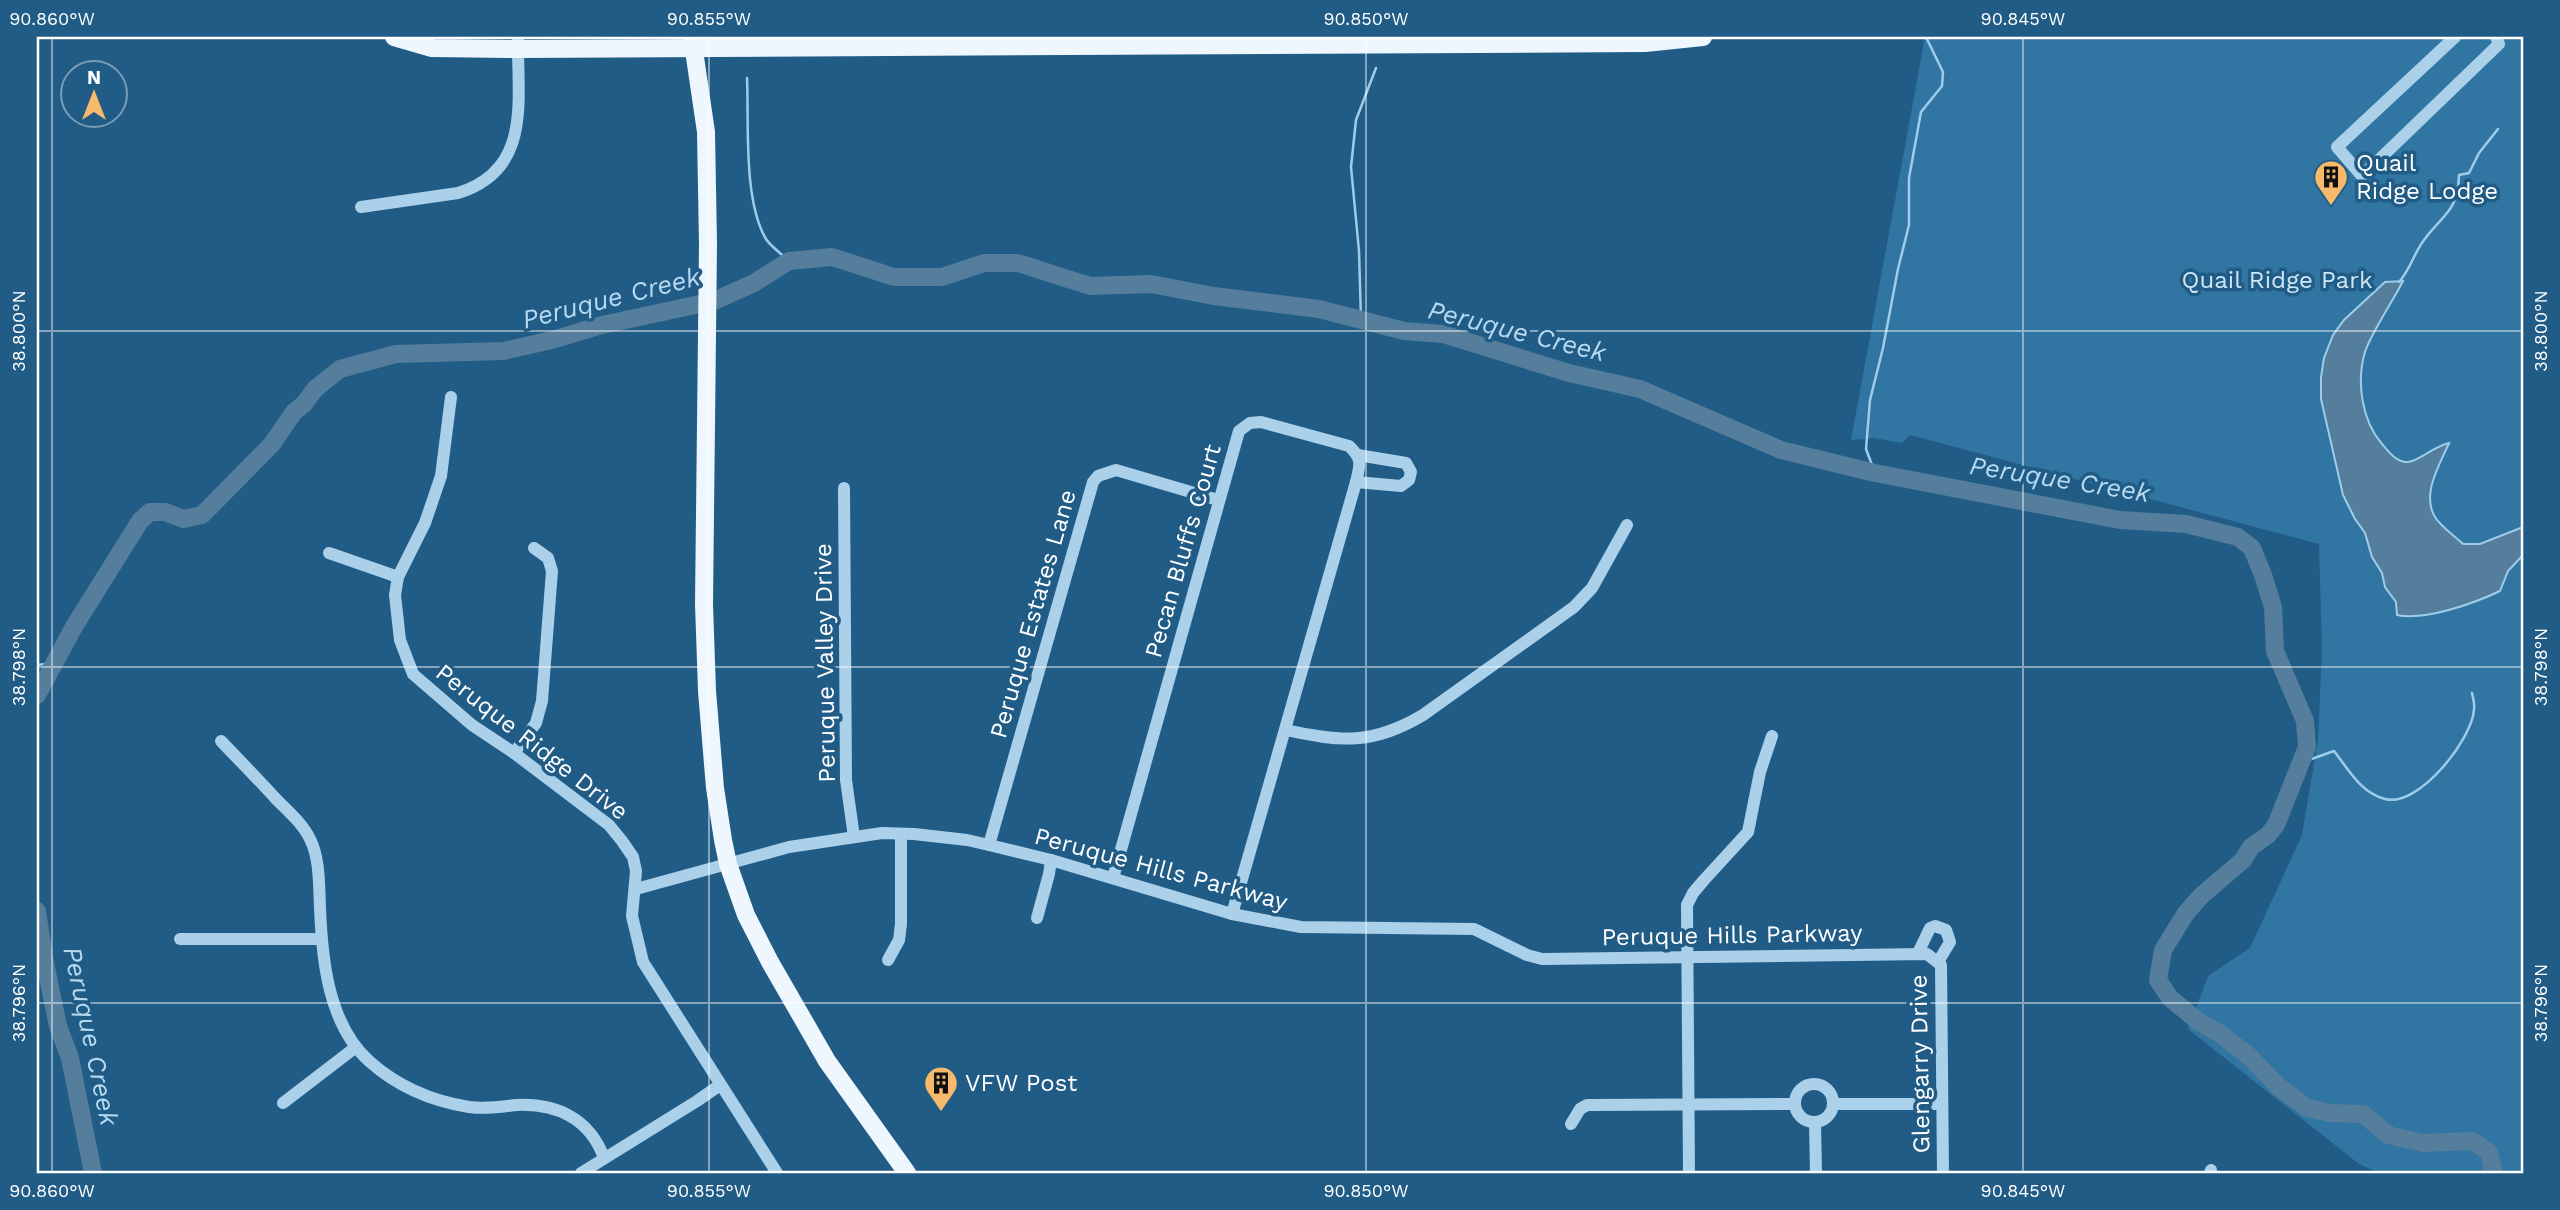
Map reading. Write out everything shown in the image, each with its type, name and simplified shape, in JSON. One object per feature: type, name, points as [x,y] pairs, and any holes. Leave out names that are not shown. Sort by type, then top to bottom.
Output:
[{"type":"main road","points":[[394,37],[432,48],[518,43],[617,48],[693,42],[1645,43],[1703,37]]},
{"type":"main road","points":[[617,48],[643,37]]},
{"type":"main road","points":[[693,42],[705,113],[708,244],[704,604],[707,691],[715,788],[728,864],[746,915],[827,1062],[906,1173]]},
{"type":"street","points":[[2455,37],[2337,147],[2362,176],[2499,44],[2496,37]]},
{"type":"street","points":[[361,207],[458,193],[472,188],[497,172],[515,140],[518,43]]},
{"type":"street","name":"Peruque Ridge Drive","points":[[452,397],[441,476],[425,523],[398,577],[395,595],[400,640],[413,674],[472,725],[514,753],[609,825],[633,857],[636,889],[632,916],[643,962],[777,1173]]},
{"type":"street","name":"Pecan Bluffs Court","points":[[1113,878],[1239,430],[1250,423],[1261,422],[1349,446],[1358,455],[1398,460],[1406,463],[1411,472],[1409,480],[1401,486],[1356,482]]},
{"type":"street","points":[[1232,914],[1356,482],[1360,465],[1358,455]]},
{"type":"street","name":"Peruque Estates Lane","points":[[989,845],[1093,482],[1098,476],[1116,470],[1218,500]]},
{"type":"street","name":"Peruque Valley Drive","points":[[844,488],[846,780],[853,836]]},
{"type":"street","points":[[1286,730],[1324,738],[1366,738],[1397,730],[1414,720],[1574,607],[1591,588],[1627,525]]},
{"type":"street","points":[[514,753],[536,723],[542,701],[552,570],[548,558],[534,548]]},
{"type":"street","points":[[329,553],[398,577]]},
{"type":"street","points":[[1689,1173],[1687,905],[1698,886],[1748,832],[1760,772],[1772,736]]},
{"type":"street","points":[[221,741],[296,818],[311,840],[319,890],[321,939],[336,1008],[356,1047],[370,1062],[405,1087],[429,1099],[496,1109],[515,1105],[547,1105],[575,1117],[594,1137],[604,1158]]},
{"type":"street","points":[[888,960],[899,940],[901,924],[901,834]]},
{"type":"street","name":"Peruque Hills Parkway","points":[[636,889],[789,847],[853,836],[901,834],[967,840],[989,845],[1051,860],[1232,914],[1301,927],[1474,929],[1527,955],[1542,959],[1918,953],[1935,959]]},
{"type":"street","points":[[1037,918],[1051,860]]},
{"type":"street","points":[[1918,953],[1930,928],[1935,926],[1946,930],[1950,936],[1950,942],[1935,959]]},
{"type":"street","points":[[180,939],[321,939]]},
{"type":"street","name":"Glengarry Drive","points":[[1935,959],[1941,965],[1943,1173]]},
{"type":"street","points":[[283,1103],[356,1047]]},
{"type":"street","points":[[1808,1084],[1820,1084],[1830,1092],[1833,1104],[1824,1119],[1815,1122],[1805,1120],[1798,1113],[1795,1104],[1798,1092],[1808,1084]]},
{"type":"street","points":[[580,1173],[720,1085]]},
{"type":"street","points":[[1571,1124],[1580,1109],[1587,1105],[1795,1104]]},
{"type":"street","points":[[1833,1104],[1942,1104]]},
{"type":"street","points":[[1815,1122],[1816,1173]]},
{"type":"green space","name":"Quail Ridge Park","points":[[1925,37],[2523,37],[2523,1173],[2379,1173],[2359,1164],[2188,1029],[2208,976],[2250,948],[2302,835],[2318,740],[2322,651],[2319,544],[1910,435],[1902,443],[1874,438],[1851,440]]},
{"type":"shaded area","points":[[2403,281],[2372,336],[2362,364],[2361,388],[2365,413],[2375,435],[2387,450],[2403,462],[2411,462],[2449,443],[2433,479],[2431,508],[2441,524],[2463,544],[2480,544],[2523,527],[2523,555],[2508,571],[2500,591],[2450,610],[2408,616],[2397,615],[2396,602],[2385,587],[2365,533],[2343,495],[2321,399],[2324,358],[2333,335],[2344,320],[2385,282]]},
{"type":"waterway","points":[[1875,473],[1866,449],[1870,400],[1909,225],[1909,178],[1921,112],[1942,86],[1943,72],[1926,37]]},
{"type":"waterway","points":[[1361,320],[1359,251],[1351,167],[1356,120],[1376,68]]},
{"type":"waterway","points":[[747,78],[750,183],[754,204],[766,239],[789,261]]},
{"type":"waterway","points":[[2399,282],[2417,250],[2452,205],[2459,175],[2469,173],[2479,153],[2498,129]]},
{"type":"waterway","name":"Peruque Creek","points":[[37,695],[75,625],[140,521],[150,512],[165,512],[184,519],[202,515],[272,444],[294,412],[315,389],[340,369],[396,354],[503,351],[552,340],[602,325],[714,301],[754,283],[789,261],[832,257],[894,277],[942,277],[984,263],[1018,263],[1090,286],[1151,284],[1214,296],[1319,309],[1404,331],[1443,334],[1569,373],[1640,389],[1781,450],[1875,473],[2120,520],[2186,524],[2238,537],[2252,548],[2263,575],[2273,607],[2275,651],[2305,721],[2307,747],[2276,825],[2186,913],[2163,950],[2158,980],[2170,998],[2199,1022],[2219,1033],[2249,1056],[2278,1086],[2307,1108],[2331,1113],[2363,1114],[2388,1135],[2423,1143],[2472,1141],[2489,1152],[2493,1169],[2491,1173]]},
{"type":"waterway","points":[[37,665],[53,663]]},
{"type":"waterway","points":[[2303,762],[2334,751],[2356,780],[2369,791],[2385,799],[2399,799],[2428,782],[2454,753],[2471,722],[2474,707],[2472,693]]},
{"type":"waterway","name":"Peruque Creek","points":[[37,911],[58,1026],[70,1058],[93,1173]]},
{"type":"place","name":"Quail Ridge Lodge","points":[[2331,207]]},
{"type":"place","name":"VFW Post","points":[[941,1113]]}]
